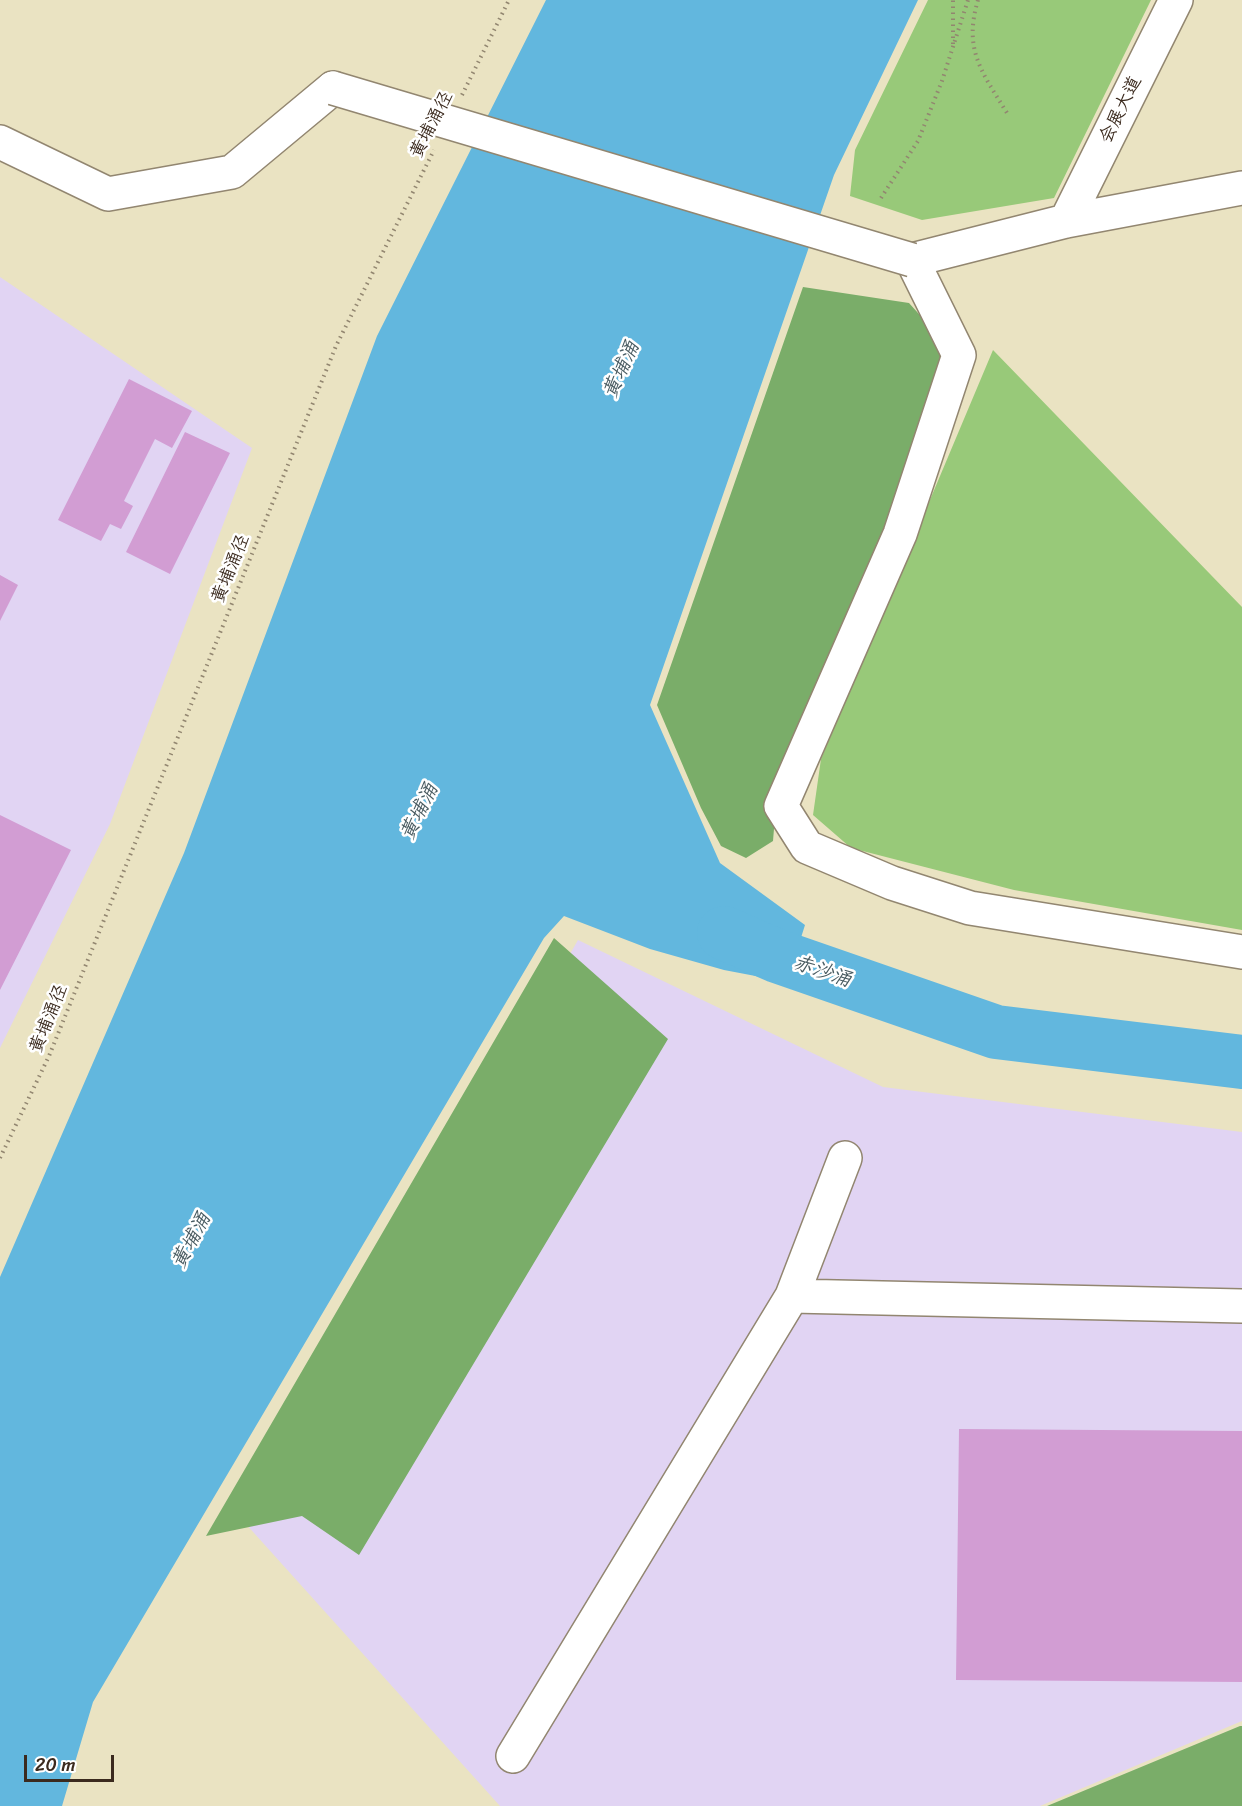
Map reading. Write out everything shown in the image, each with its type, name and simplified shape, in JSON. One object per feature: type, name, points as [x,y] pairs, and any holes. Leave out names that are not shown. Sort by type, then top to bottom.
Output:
[{"type":"street","name":"会展大道","points":[[1066,220],[1176,0]]},
{"type":"street","points":[[0,142],[108,194],[232,172],[333,88],[912,260],[1066,220],[1242,188]]},
{"type":"street","points":[[912,260],[959,355],[900,534],[781,806],[807,847],[892,884],[970,908],[1242,952]]},
{"type":"street","points":[[513,1756],[792,1296],[845,1158]]},
{"type":"street","points":[[792,1296],[1242,1306]]},
{"type":"path","name":"黄埔涌径","points":[[457,105],[509,0]]},
{"type":"path","points":[[953,0],[953,48]]},
{"type":"path","points":[[881,198],[918,141],[953,48],[968,0]]},
{"type":"path","points":[[978,0],[972,33],[978,64],[1007,113]]},
{"type":"path","name":"黄埔涌径","points":[[0,1158],[49,1056],[336,346],[436,147]]},
{"type":"shaded area","points":[[0,277],[252,448],[110,824],[0,1048]]},
{"type":"shaded area","points":[[578,940],[883,1087],[1242,1132],[1242,1721],[1040,1806],[500,1806],[245,1523]]},
{"type":"green space","points":[[928,0],[1151,0],[1054,198],[922,220],[850,196],[855,150]]},
{"type":"green space","points":[[803,287],[909,303],[954,353],[896,528],[777,792],[773,841],[746,858],[721,846],[701,808],[657,705]]},
{"type":"green space","points":[[993,350],[1242,607],[1242,930],[1014,890],[851,848],[813,815],[821,759]]},
{"type":"green space","points":[[554,938],[668,1039],[359,1555],[302,1516],[206,1536]]},
{"type":"green space","points":[[1242,1726],[1242,1806],[1047,1806]]},
{"type":"water","name":"黄埔涌","points":[[546,0],[918,0],[834,175],[650,705],[720,863],[805,925],[787,982],[724,970],[650,949],[564,916],[544,938],[93,1702],[62,1806],[0,1806],[0,1277],[184,853],[377,336]]},
{"type":"building","points":[[129,379],[192,411],[172,448],[155,439],[124,501],[133,506],[121,529],[110,524],[101,541],[58,520]]},
{"type":"building","points":[[185,432],[230,453],[170,574],[126,552]]},
{"type":"building","points":[[0,575],[18,585],[0,621]]},
{"type":"building","points":[[0,815],[71,850],[0,990]]},
{"type":"building","points":[[959,1429],[1242,1431],[1242,1682],[956,1680]]},
{"type":"waterway","name":"赤沙涌","points":[[724,933],[777,956],[996,1032],[1242,1062]]}]
